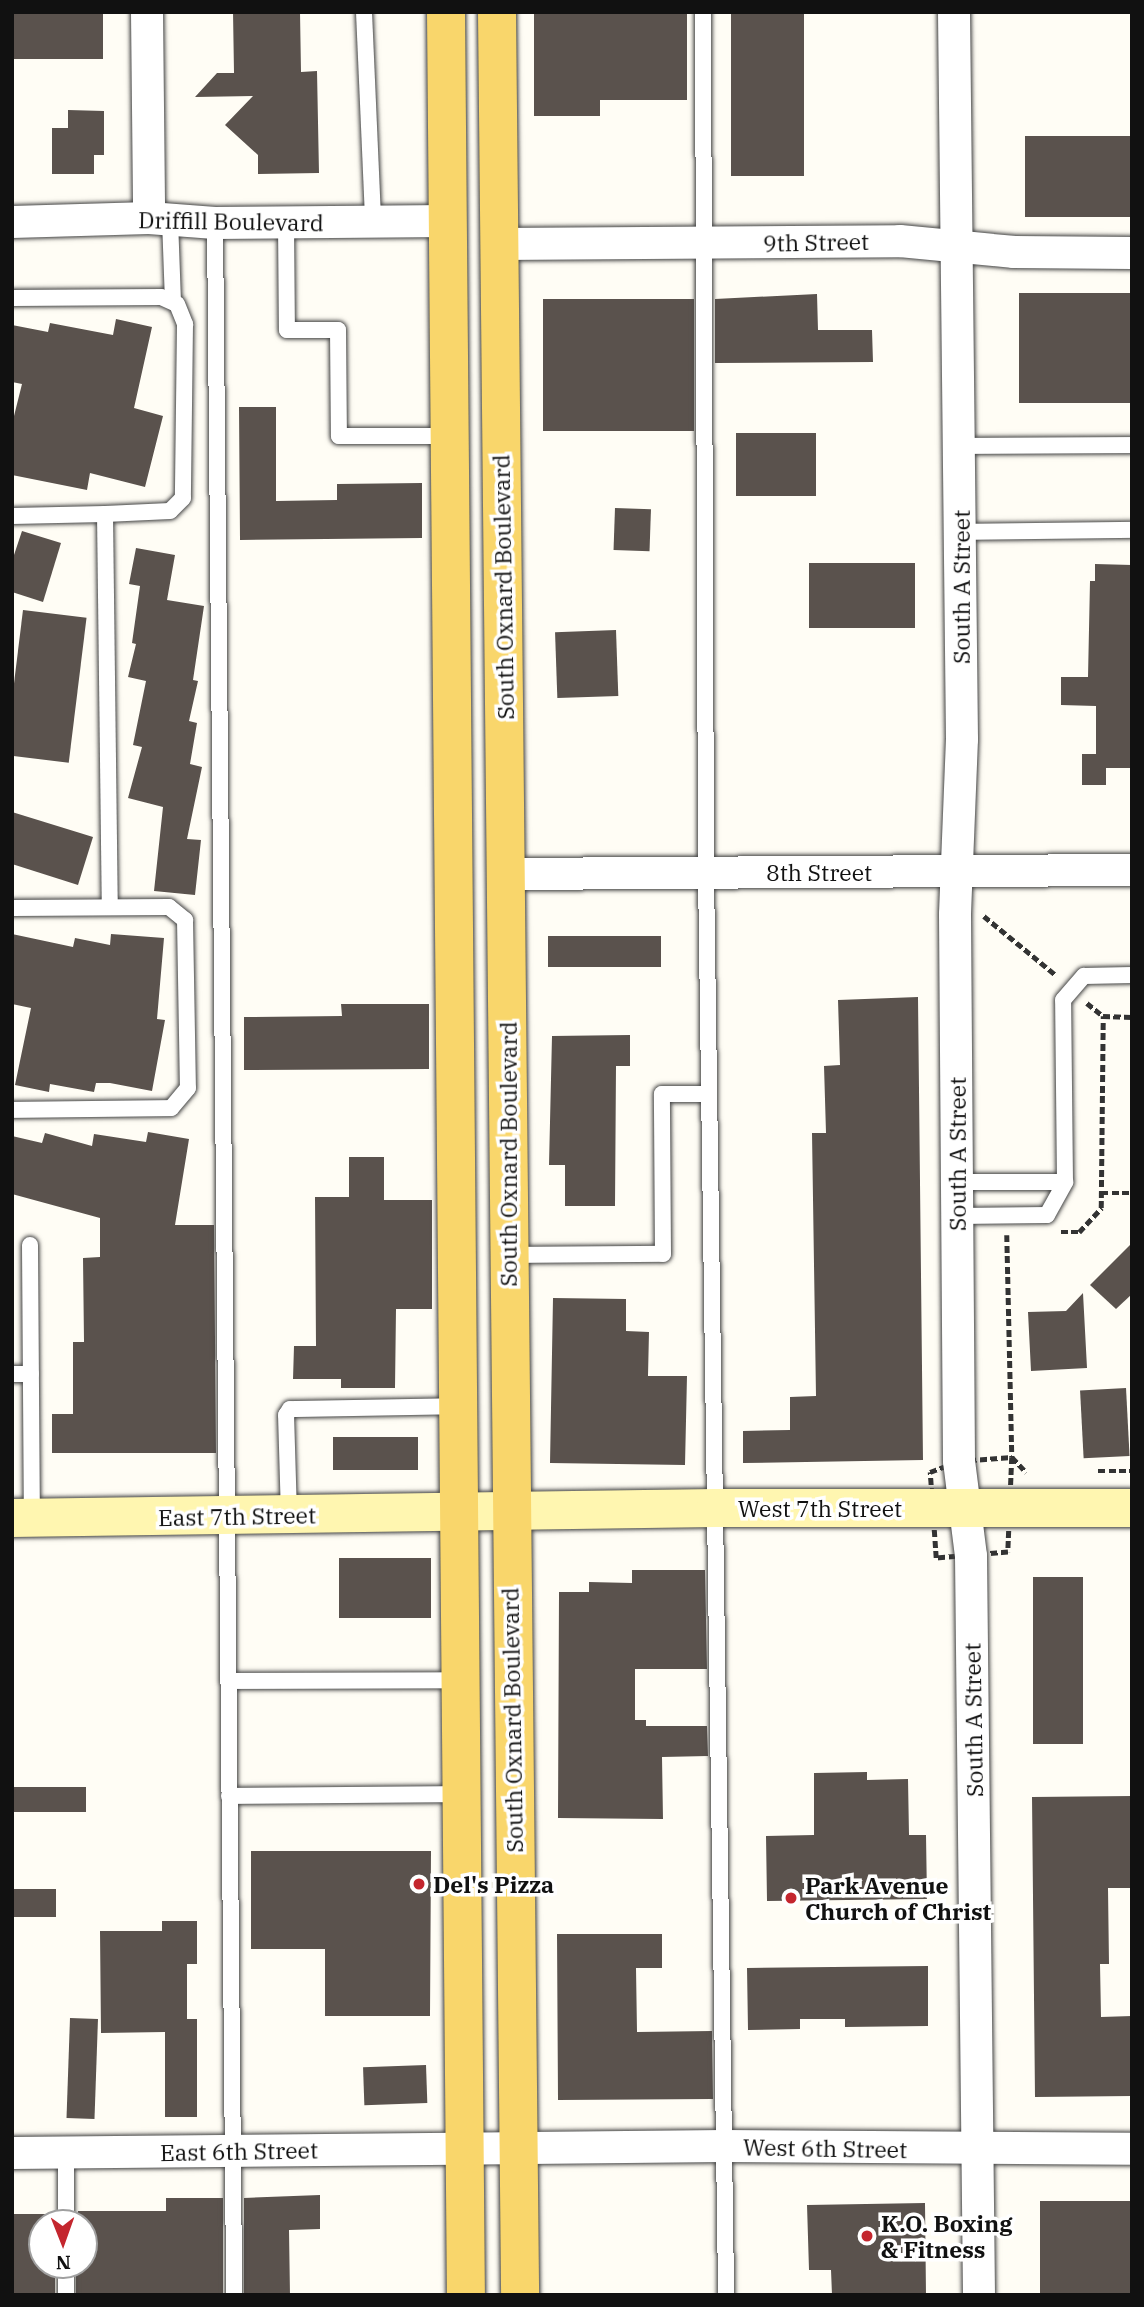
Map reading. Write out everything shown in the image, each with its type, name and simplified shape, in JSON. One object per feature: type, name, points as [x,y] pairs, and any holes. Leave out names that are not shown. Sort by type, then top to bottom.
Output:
[{"type":"main road","points":[[446,12],[452,436],[466,2295]]},
{"type":"main road","name":"South Oxnard Boulevard","points":[[497,12],[507,874],[509,1511],[520,2295]]},
{"type":"main road","points":[[449,221],[500,244]]},
{"type":"street","points":[[147,12],[159,219]]},
{"type":"street","name":"South A Street","points":[[954,12],[960,532],[958,872],[955,915],[959,1461],[971,1556],[979,2295]]},
{"type":"street","name":"Driffill Boulevard","points":[[12,222],[159,219],[215,223],[449,221]]},
{"type":"street","name":"9th Street","points":[[500,244],[900,241],[1014,252],[1132,253]]},
{"type":"street","name":"8th Street","points":[[507,874],[1132,870]]},
{"type":"street","name":"West 7th Street","points":[[461,1512],[716,1508],[1132,1508]]},
{"type":"street","name":"East 7th Street","points":[[22,1518],[461,1512]]},
{"type":"street","name":"West 6th Street","points":[[465,2148],[724,2146],[978,2151],[1132,2148]]},
{"type":"street","name":"East 6th Street","points":[[12,2152],[465,2148]]},
{"type":"lane","points":[[364,12],[373,222]]},
{"type":"lane","points":[[703,12],[706,872],[726,2295]]},
{"type":"lane","points":[[12,516],[170,511],[183,498],[185,324],[173,302],[159,219]]},
{"type":"lane","points":[[215,223],[234,2295]]},
{"type":"lane","points":[[286,223],[287,330],[338,330],[339,436],[452,436]]},
{"type":"lane","points":[[12,298],[161,297],[173,302]]},
{"type":"lane","points":[[959,446],[1132,445]]},
{"type":"lane","points":[[105,514],[110,907]]},
{"type":"lane","points":[[960,532],[1132,530]]},
{"type":"lane","points":[[12,908],[169,907],[184,920],[188,1088],[171,1108],[12,1110]]},
{"type":"lane","points":[[957,1216],[1047,1215],[1065,1182],[1063,1000],[1084,976],[1132,975]]},
{"type":"lane","points":[[509,1255],[663,1254],[662,1094],[709,1094]]},
{"type":"lane","points":[[957,1182],[1065,1182]]},
{"type":"lane","points":[[22,1518],[31,1374],[30,1245]]},
{"type":"lane","points":[[12,1374],[31,1374]]},
{"type":"lane","points":[[289,1515],[286,1415],[290,1409],[460,1406]]},
{"type":"lane","points":[[228,1681],[462,1680]]},
{"type":"lane","points":[[229,1796],[463,1794]]},
{"type":"lane","points":[[65,2152],[66,2209]]},
{"type":"path","points":[[955,915],[987,916],[1102,1016],[1132,1017]]},
{"type":"path","points":[[1055,1233],[1079,1232],[1101,1208],[1102,1016]]},
{"type":"path","points":[[1101,1193],[1132,1193]]},
{"type":"path","points":[[1019,1234],[1007,1234],[1012,1457],[1024,1472],[1037,1472]]},
{"type":"path","points":[[1091,1471],[1132,1471]]},
{"type":"building","points":[[12,12],[103,12],[103,59],[12,59]]},
{"type":"building","points":[[233,12],[300,12],[301,72],[317,71],[319,173],[258,174],[258,155],[225,125],[253,96],[195,97],[217,73],[234,73]]},
{"type":"building","points":[[534,12],[687,12],[687,100],[600,100],[600,116],[534,116]]},
{"type":"building","points":[[731,12],[804,12],[804,176],[731,176]]},
{"type":"building","points":[[68,110],[104,111],[104,155],[94,155],[94,174],[52,174],[52,128],[68,128]]},
{"type":"building","points":[[1025,136],[1132,136],[1132,217],[1025,217]]},
{"type":"building","points":[[1019,293],[1132,293],[1132,403],[1019,403]]},
{"type":"building","points":[[817,294],[818,330],[872,330],[873,362],[715,363],[715,299]]},
{"type":"building","points":[[543,299],[694,299],[694,431],[543,431]]},
{"type":"building","points":[[116,319],[152,327],[134,408],[163,416],[145,487],[90,473],[87,490],[12,475],[12,424],[22,384],[12,382],[12,325],[48,332],[50,323],[113,335]]},
{"type":"building","points":[[239,407],[276,407],[276,501],[337,500],[337,484],[422,483],[422,538],[240,540]]},
{"type":"building","points":[[736,433],[816,433],[816,496],[736,496]]},
{"type":"building","points":[[615,508],[651,509],[650,551],[614,550]]},
{"type":"building","points":[[22,531],[61,543],[43,602],[12,592],[12,561]]},
{"type":"building","points":[[136,548],[175,555],[167,600],[204,606],[193,680],[198,681],[189,721],[197,723],[190,764],[202,767],[187,839],[201,840],[195,895],[154,891],[163,807],[128,798],[142,747],[133,745],[146,681],[128,677],[136,644],[132,643],[140,586],[129,584]]},
{"type":"building","points":[[809,563],[915,563],[915,628],[809,628]]},
{"type":"building","points":[[1095,564],[1132,565],[1132,768],[1106,768],[1106,785],[1082,785],[1082,754],[1096,754],[1096,706],[1061,705],[1061,677],[1088,677],[1090,581],[1095,581]]},
{"type":"building","points":[[23,610],[87,618],[69,763],[12,756],[12,700]]},
{"type":"building","points":[[616,630],[618,696],[557,698],[555,632]]},
{"type":"building","points":[[12,812],[93,837],[78,885],[12,864]]},
{"type":"building","points":[[12,934],[73,947],[75,938],[110,945],[111,934],[164,938],[157,1019],[165,1020],[152,1091],[110,1083],[96,1083],[94,1092],[50,1084],[49,1092],[15,1085],[31,1008],[12,1004]]},
{"type":"building","points":[[548,936],[661,936],[661,967],[548,967]]},
{"type":"building","points":[[918,997],[923,1460],[743,1463],[743,1431],[790,1430],[790,1397],[816,1396],[812,1133],[826,1133],[824,1066],[840,1065],[838,1000]]},
{"type":"building","points":[[341,1004],[429,1004],[429,1069],[244,1070],[244,1017],[342,1016]]},
{"type":"building","points":[[630,1035],[630,1066],[616,1066],[615,1206],[565,1206],[565,1165],[549,1165],[552,1036]]},
{"type":"building","points":[[148,1132],[189,1139],[175,1225],[214,1225],[216,1453],[52,1453],[52,1414],[73,1414],[73,1342],[84,1342],[83,1258],[100,1257],[100,1218],[12,1194],[12,1136],[42,1143],[45,1133],[92,1146],[94,1134],[146,1142]]},
{"type":"building","points":[[349,1157],[384,1157],[384,1200],[432,1200],[432,1309],[396,1309],[395,1388],[341,1388],[341,1379],[293,1379],[294,1346],[316,1346],[315,1197],[349,1197]]},
{"type":"building","points":[[1132,1243],[1132,1294],[1116,1309],[1090,1285]]},
{"type":"building","points":[[1083,1293],[1087,1368],[1031,1371],[1028,1312],[1066,1311]]},
{"type":"building","points":[[553,1298],[626,1299],[626,1331],[649,1332],[648,1376],[687,1376],[685,1465],[550,1463]]},
{"type":"building","points":[[1126,1388],[1130,1456],[1084,1458],[1080,1390]]},
{"type":"building","points":[[333,1437],[418,1437],[418,1470],[333,1470]]},
{"type":"building","points":[[339,1558],[431,1558],[431,1618],[339,1618]]},
{"type":"building","points":[[632,1570],[705,1570],[707,1669],[635,1669],[635,1720],[646,1720],[646,1726],[707,1726],[708,1756],[662,1757],[663,1819],[558,1818],[559,1592],[589,1592],[589,1582],[632,1583]]},
{"type":"building","points":[[1033,1577],[1083,1577],[1083,1744],[1033,1744]]},
{"type":"building","points":[[867,1772],[867,1780],[908,1779],[909,1835],[926,1835],[927,1899],[767,1901],[766,1836],[814,1835],[814,1773]]},
{"type":"building","points":[[12,1787],[86,1787],[86,1812],[12,1812]]},
{"type":"building","points":[[1132,1796],[1132,1888],[1108,1888],[1109,1964],[1100,1964],[1101,2017],[1132,2016],[1132,2096],[1035,2097],[1032,1797]]},
{"type":"building","points":[[251,1851],[431,1851],[430,2016],[325,2016],[325,1949],[251,1949]]},
{"type":"building","points":[[12,1889],[56,1889],[56,1917],[12,1917]]},
{"type":"building","points":[[162,1921],[197,1921],[197,1964],[187,1964],[187,2019],[197,2019],[197,2117],[165,2117],[165,2032],[101,2033],[100,1931],[162,1931]]},
{"type":"building","points":[[557,1934],[662,1934],[662,1968],[636,1968],[637,2032],[712,2031],[713,2099],[558,2100]]},
{"type":"building","points":[[928,1966],[928,2026],[845,2027],[845,2019],[800,2019],[800,2029],[748,2030],[747,1968]]},
{"type":"building","points":[[70,2018],[98,2019],[94,2119],[67,2118]]},
{"type":"building","points":[[426,2065],[427,2103],[364,2105],[363,2067]]},
{"type":"building","points":[[320,2195],[320,2229],[289,2230],[290,2295],[244,2295],[244,2198]]},
{"type":"building","points":[[166,2198],[223,2198],[223,2295],[76,2295],[76,2279],[98,2279],[98,2211],[166,2211]]},
{"type":"building","points":[[1040,2201],[1132,2201],[1132,2295],[1040,2295]]},
{"type":"building","name":"K.O. Boxing & Fitness","points":[[925,2203],[926,2295],[832,2295],[831,2270],[809,2270],[807,2205]]},
{"type":"building","points":[[12,2214],[28,2214],[28,2279],[55,2279],[55,2295],[12,2295]]},
{"type":"place","name":"Del's Pizza","points":[[419,1884]]},
{"type":"place","name":"Park Avenue Church of Christ","points":[[791,1898]]},
{"type":"place","name":"K.O. Boxing & Fitness","points":[[867,2236]]}]
